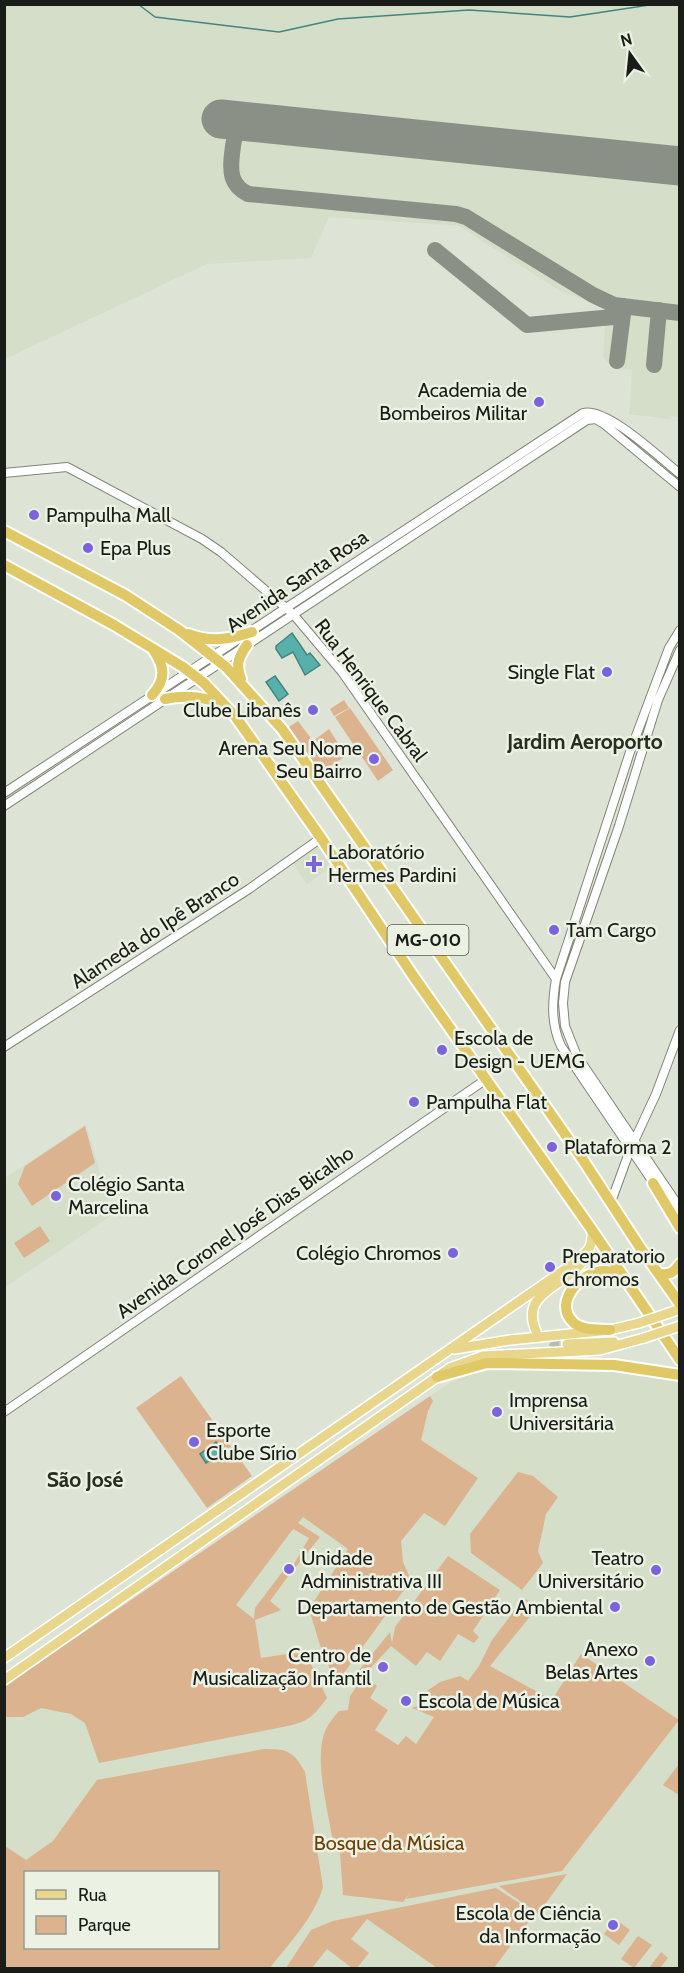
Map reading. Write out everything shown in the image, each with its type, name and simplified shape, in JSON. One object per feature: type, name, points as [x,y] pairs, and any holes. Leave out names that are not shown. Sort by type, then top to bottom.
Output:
[{"type":"highway","name":"MG-010","points":[[4,531],[125,595],[217,658],[244,685],[282,729],[680,1304]]},
{"type":"highway","name":"MG-010","points":[[4,566],[152,648],[193,674],[227,707],[321,838],[485,1080],[592,1230],[680,1360]]},
{"type":"highway","points":[[179,630],[197,637],[217,640],[252,632]]},
{"type":"highway","points":[[244,685],[238,672],[238,661],[247,645]]},
{"type":"highway","points":[[152,648],[160,659],[163,676],[159,688],[152,695]]},
{"type":"highway","points":[[165,699],[192,696],[214,701],[227,707]]},
{"type":"highway","points":[[653,1183],[680,1228]]},
{"type":"highway","points":[[659,1275],[669,1275],[680,1264]]},
{"type":"highway","points":[[610,1330],[585,1328],[574,1323],[568,1314],[566,1302],[570,1290],[600,1271],[614,1272],[625,1280]]},
{"type":"highway","points":[[437,1377],[465,1368],[496,1363],[614,1365],[680,1375]]},
{"type":"main road","points":[[536,1331],[532,1308],[538,1298],[578,1269],[592,1244],[592,1230]]},
{"type":"main road","points":[[4,1658],[553,1278],[588,1251]]},
{"type":"main road","points":[[442,1355],[458,1348],[510,1340],[610,1330],[680,1309]]},
{"type":"main road","points":[[4,1680],[450,1368],[483,1356],[600,1350],[680,1326]]},
{"type":"main road","points":[[567,1344],[631,1341]]},
{"type":"main road","points":[[133,1569],[142,1582]]},
{"type":"street","name":"Avenida Santa Rosa","points":[[4,793],[152,695],[193,674],[287,608],[582,413],[596,413],[612,420],[680,474]]},
{"type":"street","name":"Avenida Santa Rosa","points":[[217,658],[247,645],[586,420],[596,419],[604,424],[680,487]]},
{"type":"street","name":"Rua Henrique Cabral","points":[[4,473],[67,467],[202,539],[221,552],[294,614],[342,672],[556,980]]},
{"type":"street","points":[[680,630],[669,648],[630,752],[556,980],[553,1000],[554,1032],[570,1061],[653,1183],[680,1218]]},
{"type":"street","points":[[680,650],[658,700],[619,826],[565,982],[563,1003],[565,1026],[577,1056],[680,1208]]},
{"type":"street","name":"Avenida Santa Rosa","points":[[4,806],[165,699],[193,674]]},
{"type":"street","name":"Alameda do Ipê Branco","points":[[4,1047],[249,889],[321,838]]},
{"type":"street","points":[[611,1202],[680,1030]]},
{"type":"street","name":"Avenida Coronel José Dias Bicalho","points":[[4,1412],[485,1080]]},
{"type":"street","points":[[669,1313],[680,1304]]},
{"type":"shaded area","points":[[5,4],[679,5],[679,417],[670,416],[669,419],[629,414],[632,370],[614,368],[603,357],[606,308],[560,291],[459,226],[329,217],[311,258],[207,264],[5,359]]},
{"type":"shaded area","name":"Laboratório Hermes Pardini","points":[[322,843],[336,864],[307,884],[293,863]]},
{"type":"shaded area","name":"Colégio Santa Marcelina","points":[[86,1124],[112,1215],[5,1287],[5,1178]]},
{"type":"shaded area","points":[[545,1368],[599,1369],[679,1377],[679,1968],[5,1968],[5,1686],[461,1375],[499,1369]]},
{"type":"green space","points":[[344,700],[349,708],[334,716],[330,709]]},
{"type":"green space","points":[[350,708],[393,770],[378,781],[335,717]]},
{"type":"green space","points":[[298,721],[313,741],[329,729],[346,756],[318,774],[286,729]]},
{"type":"green space","points":[[85,1126],[95,1163],[32,1206],[18,1184],[25,1166]]},
{"type":"green space","points":[[40,1226],[50,1241],[24,1258],[14,1243]]},
{"type":"green space","name":"Esporte Clube Sírio","points":[[181,1376],[252,1476],[207,1508],[136,1408]]},
{"type":"green space","points":[[430,1396],[433,1401],[428,1411],[421,1440],[478,1478],[445,1526],[424,1513],[401,1541],[403,1562],[411,1580],[336,1684],[320,1645],[309,1609],[348,1549],[303,1517],[298,1523],[320,1537],[295,1568],[291,1569],[309,1538],[293,1529],[236,1605],[254,1619],[255,1608],[283,1571],[289,1575],[270,1601],[281,1610],[255,1620],[261,1658],[293,1653],[307,1655],[327,1698],[311,1716],[302,1722],[288,1726],[99,1763],[85,1723],[71,1714],[41,1708],[23,1717],[5,1717],[5,1686]]},
{"type":"green space","points":[[518,1472],[533,1476],[558,1497],[546,1514],[538,1551],[543,1563],[522,1590],[471,1553],[470,1534]]},
{"type":"green space","name":"Bosque da Música","points":[[448,1556],[500,1590],[473,1631],[479,1637],[474,1643],[458,1634],[440,1661],[427,1652],[416,1666],[391,1646],[363,1676],[377,1686],[370,1698],[388,1710],[375,1730],[398,1745],[406,1736],[416,1744],[434,1717],[412,1708],[420,1705],[418,1697],[440,1682],[460,1676],[468,1681],[479,1666],[492,1640],[524,1598],[537,1608],[490,1666],[552,1700],[581,1654],[679,1720],[562,1871],[406,1899],[411,1891],[403,1902],[343,1895],[340,1853],[334,1850],[322,1775],[321,1746],[324,1734],[339,1711],[348,1710],[350,1696],[363,1677],[357,1673],[390,1632],[392,1643],[395,1627]]},
{"type":"green space","points":[[264,1749],[279,1750],[293,1755],[305,1772],[323,1887],[307,1920],[270,1968],[5,1968],[5,1846],[26,1860],[53,1841],[97,1780]]},
{"type":"green space","points":[[679,1764],[679,1795],[663,1785]]},
{"type":"green space","points":[[567,1874],[538,1914],[499,1886]]},
{"type":"green space","points":[[496,1888],[535,1913],[494,1968],[437,1968],[367,1919],[351,1939],[369,1953],[357,1968],[352,1968],[327,1949],[312,1968],[286,1968],[311,1930],[333,1921]]},
{"type":"green space","points":[[615,1919],[630,1930],[619,1945],[604,1934]]},
{"type":"green space","points":[[638,1936],[652,1945],[634,1968],[621,1959]]},
{"type":"green space","points":[[661,1952],[668,1958],[660,1968],[649,1968]]},
{"type":"water","points":[[292,633],[307,655],[310,653],[320,665],[305,675],[293,652],[282,658],[276,649],[276,646]]},
{"type":"water","points":[[275,676],[288,694],[279,701],[266,682]]},
{"type":"water","points":[[216,1442],[223,1451],[206,1463],[200,1454]]},
{"type":"waterway","points":[[138,4],[155,17],[279,32],[338,19],[469,10],[570,17],[656,4]]},
{"type":"taxiway","points":[[262,123],[241,130],[234,142],[232,177],[234,182],[248,194],[456,214],[466,217],[593,295],[614,305],[680,313]]},
{"type":"taxiway","points":[[435,250],[527,325],[613,317],[614,305]]},
{"type":"taxiway","points":[[617,361],[624,306]]},
{"type":"taxiway","points":[[654,365],[659,310]]},
{"type":"runway","points":[[221,119],[680,166]]},
{"type":"tunnel","points":[[540,1334],[555,1344],[567,1344]]},
{"type":"place","name":"Academia de Bombeiros Militar","points":[[539,402]]},
{"type":"place","name":"Pampulha Mall","points":[[34,515]]},
{"type":"place","name":"Epa Plus","points":[[88,548]]},
{"type":"place","name":"Single Flat","points":[[607,672]]},
{"type":"place","name":"Clube Libanês","points":[[313,710]]},
{"type":"place","name":"Arena Seu Nome Seu Bairro","points":[[374,759]]},
{"type":"place","name":"Laboratório Hermes Pardini","points":[[314,864]]},
{"type":"place","name":"Tam Cargo","points":[[554,930]]},
{"type":"place","name":"Escola de Design - UEMG","points":[[442,1050]]},
{"type":"place","name":"Pampulha Flat","points":[[414,1102]]},
{"type":"place","name":"Plataforma 2","points":[[552,1147]]},
{"type":"place","name":"Colégio Santa Marcelina","points":[[56,1196]]},
{"type":"place","name":"Colégio Chromos","points":[[453,1253]]},
{"type":"place","name":"Preparatorio Chromos","points":[[550,1267]]},
{"type":"place","name":"Imprensa Universitária","points":[[497,1412]]},
{"type":"place","name":"Esporte Clube Sírio","points":[[194,1442]]},
{"type":"place","name":"Unidade Administrativa III","points":[[289,1569]]},
{"type":"place","name":"Teatro Universitário","points":[[656,1570]]},
{"type":"place","name":"Departamento de Gestão Ambiental","points":[[615,1607]]},
{"type":"place","name":"Anexo Belas Artes","points":[[650,1661]]},
{"type":"place","name":"Centro de Musicalização Infantil","points":[[383,1667]]},
{"type":"place","name":"Escola de Música","points":[[406,1701]]},
{"type":"place","name":"Escola de Ciência da Informação","points":[[613,1925]]},
{"type":"district","name":"Jardim Aeroporto","points":[[585,742]]},
{"type":"district","name":"São José","points":[[85,1480]]}]
